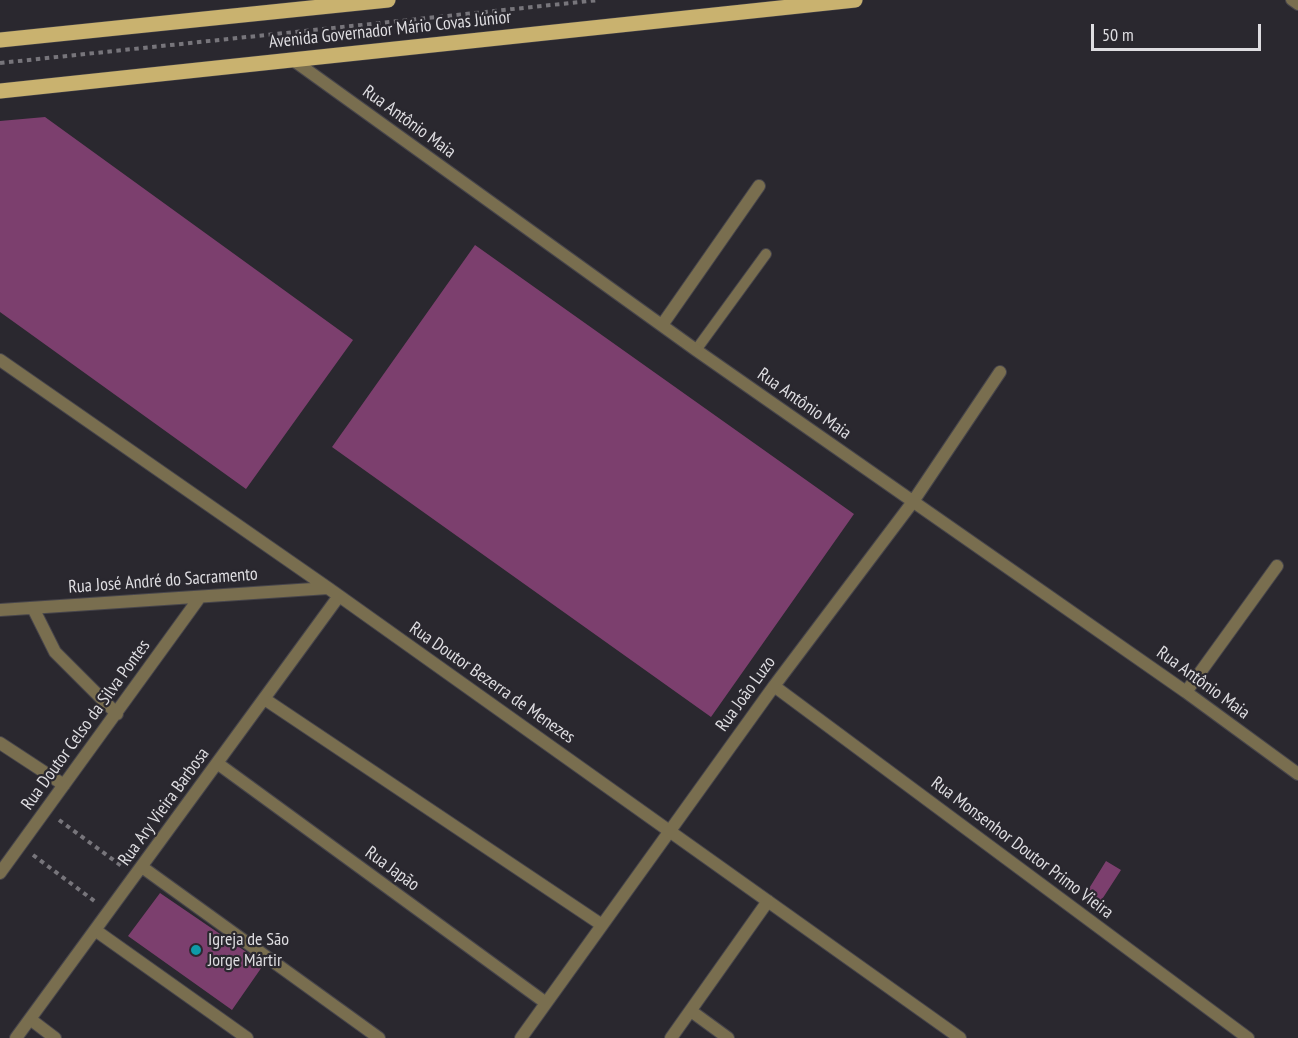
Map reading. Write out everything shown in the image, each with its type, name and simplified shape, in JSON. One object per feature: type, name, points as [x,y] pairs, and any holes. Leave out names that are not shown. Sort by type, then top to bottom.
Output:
[{"type":"main road","name":"Avenida Governador Mário Covas Júnior","points":[[0,40],[388,0]]},
{"type":"main road","name":"Avenida Governador Mário Covas Júnior","points":[[0,91],[855,0]]},
{"type":"street","name":"Rua Antônio Maia","points":[[292,60],[696,350],[912,503],[1186,692],[1298,774]]},
{"type":"street","points":[[662,325],[759,186]]},
{"type":"street","name":"Rua Doutor Bezerra de Menezes","points":[[0,360],[328,588],[960,1038]]},
{"type":"street","name":"Rua João Luzo","points":[[521,1038],[774,686],[912,503],[1000,372]]},
{"type":"street","points":[[1186,692],[1277,566]]},
{"type":"street","name":"Rua José André do Sacramento","points":[[0,610],[328,588]]},
{"type":"street","name":"Rua Ary Vieira Barbosa","points":[[16,1038],[266,700],[339,596]]},
{"type":"street","name":"Rua Doutor Celso da Silva Pontes","points":[[0,873],[200,597]]},
{"type":"street","points":[[33,608],[55,652],[117,714]]},
{"type":"street","name":"Rua Monsenhor Doutor Primo Vieira","points":[[774,686],[1248,1038]]},
{"type":"street","points":[[266,700],[602,925]]},
{"type":"street","points":[[0,743],[64,785]]},
{"type":"street","name":"Rua Japão","points":[[217,764],[546,1003]]},
{"type":"street","points":[[139,871],[379,1038]]},
{"type":"street","points":[[671,1038],[768,902]]},
{"type":"street","points":[[96,930],[247,1038]]},
{"type":"street","points":[[691,1011],[728,1038]]},
{"type":"street","points":[[30,1019],[55,1038]]},
{"type":"lane","points":[[1291,0],[1298,5]]},
{"type":"lane","points":[[696,350],[766,254]]},
{"type":"path","points":[[0,63],[599,0]]},
{"type":"path","points":[[46,810],[139,871]]},
{"type":"path","points":[[20,846],[109,912]]},
{"type":"building","points":[[45,117],[353,340],[246,489],[0,312],[0,121]]},
{"type":"building","points":[[475,245],[854,514],[711,717],[332,447]]},
{"type":"building","points":[[1106,861],[1121,870],[1099,904],[1085,895]]},
{"type":"building","name":"Igreja de São Jorge Mártir","points":[[160,893],[264,964],[232,1010],[128,936]]},
{"type":"place","name":"Igreja de São Jorge Mártir","points":[[196,950]]}]
